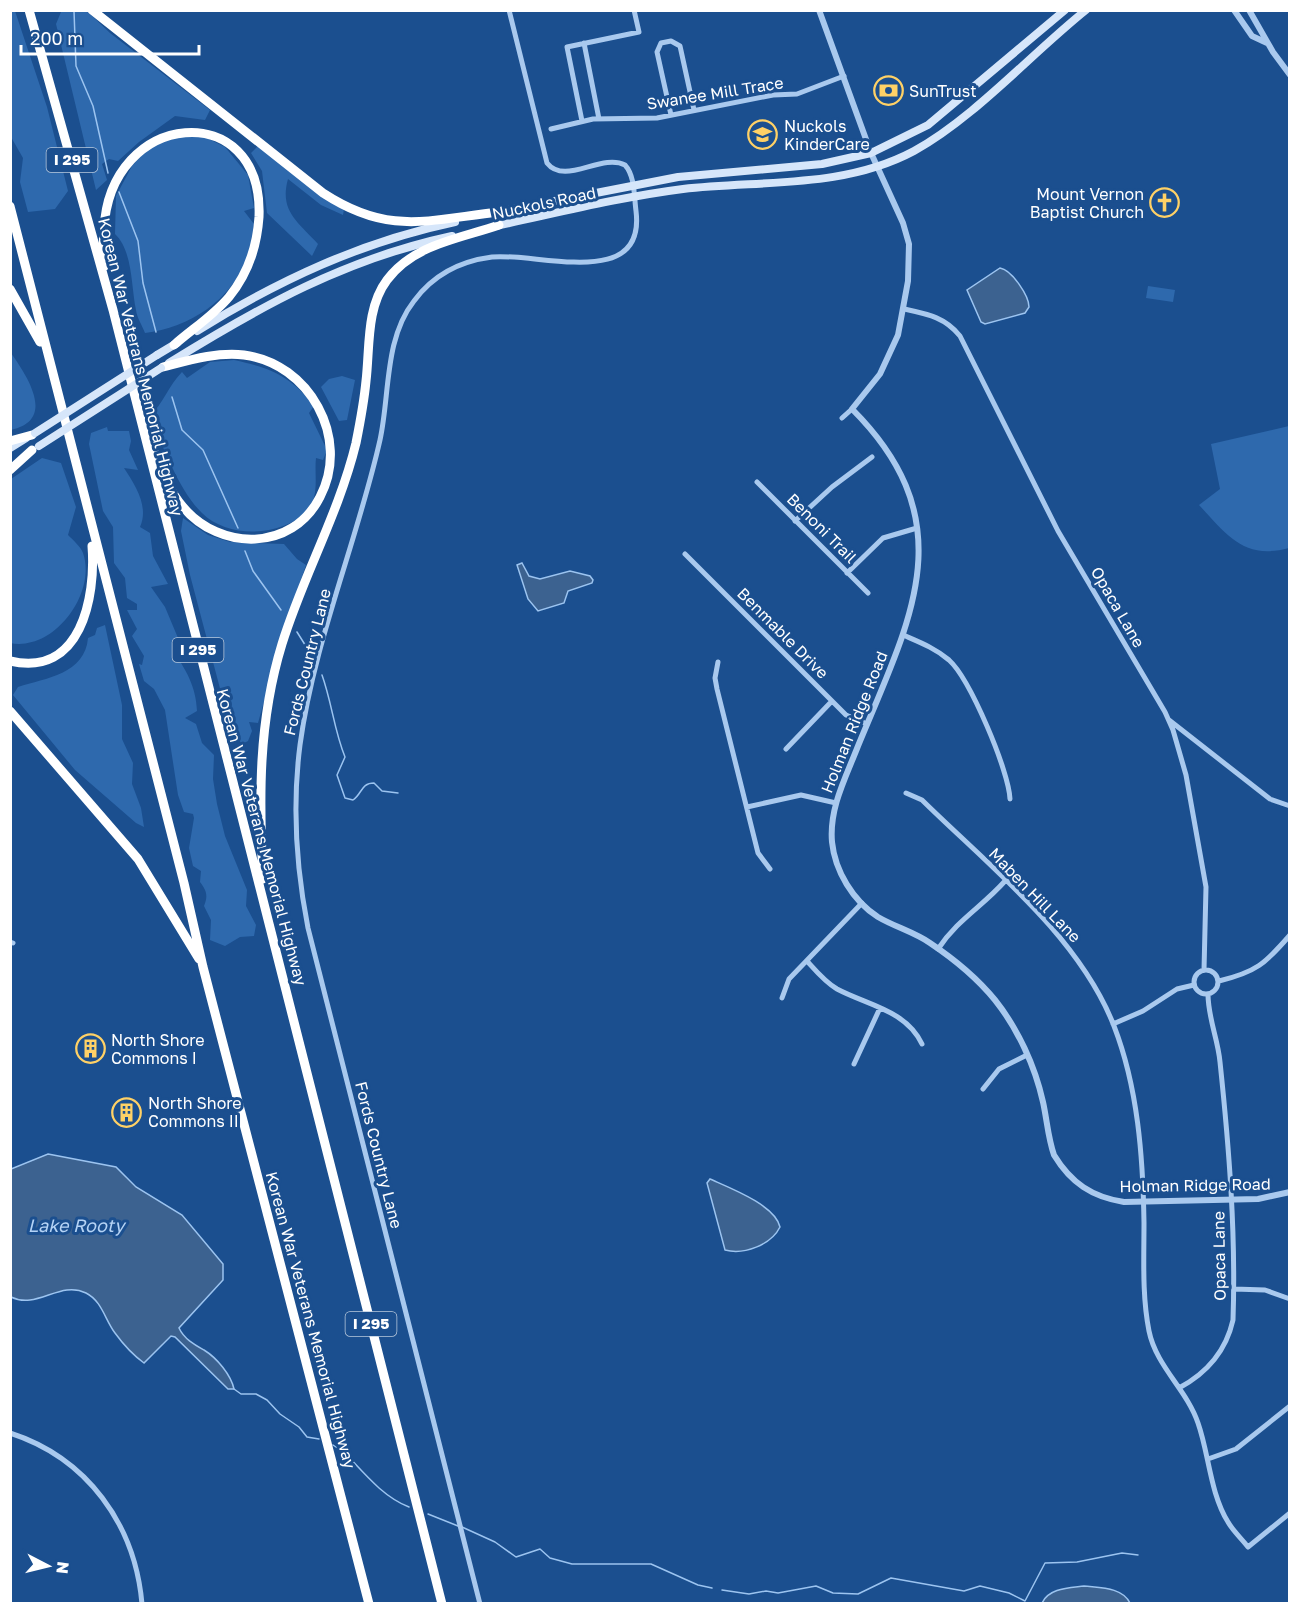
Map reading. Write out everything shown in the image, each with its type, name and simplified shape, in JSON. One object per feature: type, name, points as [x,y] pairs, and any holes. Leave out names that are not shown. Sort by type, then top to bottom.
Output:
[{"type":"highway","name":"Korean War Veterans Memorial Highway","points":[[29,10],[112,310],[442,1604]]},
{"type":"highway","points":[[92,10],[323,193],[349,208],[380,220],[414,224],[499,212]]},
{"type":"highway","points":[[112,310],[104,261],[104,216],[111,191],[120,173],[137,153],[153,141],[171,134],[198,132],[223,141],[244,159],[256,185],[259,211],[254,247],[247,267],[229,297],[174,345]]},
{"type":"highway","name":"Korean War Veterans Memorial Highway","points":[[10,207],[178,860],[203,967],[369,1604]]},
{"type":"highway","points":[[263,896],[259,781],[269,697],[291,618],[334,512],[350,465],[363,403],[371,318],[377,296],[398,268],[419,252],[500,225]]},
{"type":"highway","points":[[10,289],[48,358]]},
{"type":"highway","points":[[136,403],[168,486],[184,508],[210,530],[238,539],[267,538],[295,526],[315,506],[326,485],[330,466],[329,435],[315,400],[296,378],[264,360],[244,355],[209,356],[162,368]]},
{"type":"highway","points":[[10,441],[33,434]]},
{"type":"highway","points":[[10,470],[35,448]]},
{"type":"highway","points":[[10,661],[34,663],[56,656],[73,640],[87,613],[94,572],[92,546],[79,482]]},
{"type":"highway","points":[[10,711],[138,859],[203,967]]},
{"type":"main road","name":"Nuckols Road","points":[[10,448],[157,355],[275,285],[333,258],[406,234],[499,212],[633,185],[711,173],[822,164],[871,153],[917,132],[939,117],[1065,10]]},
{"type":"main road","name":"Nuckols Road","points":[[10,464],[272,301],[332,272],[414,245],[500,225],[634,198],[706,187],[825,179],[877,166],[913,151],[949,128],[1086,10]]},
{"type":"street","points":[[509,10],[547,163],[553,169],[563,171],[618,162],[627,168],[633,185]]},
{"type":"street","points":[[582,121],[567,47],[639,32],[634,10]]},
{"type":"street","points":[[819,10],[871,153],[903,223],[909,244],[910,267],[898,335],[887,362],[873,384],[852,410],[842,418]]},
{"type":"street","points":[[1234,10],[1252,36],[1267,43]]},
{"type":"street","points":[[1249,10],[1262,29],[1267,43],[1290,75]]},
{"type":"street","points":[[671,115],[657,52],[661,44],[671,41],[680,46],[694,110]]},
{"type":"street","points":[[584,43],[599,119]]},
{"type":"street","name":"Swanee Mill Trace","points":[[551,129],[599,119],[646,119],[803,92],[844,76]]},
{"type":"street","name":"Fords Country Lane","points":[[480,1604],[308,928],[296,842],[297,768],[313,684],[379,447],[396,336],[410,306],[437,278],[457,266],[476,260],[509,256],[593,262],[616,257],[627,249],[636,235],[633,185]]},
{"type":"street","name":"Opaca Lane","points":[[904,309],[936,316],[950,325],[960,336],[1058,531],[1168,719],[1186,774],[1205,880],[1204,970]]},
{"type":"street","name":"Holman Ridge Road","points":[[852,410],[878,438],[899,470],[917,528],[919,551],[917,586],[903,636],[836,803],[832,832],[835,859],[844,880],[862,903],[877,916],[938,949],[961,966],[994,998],[1008,1017],[1027,1055],[1043,1102],[1049,1140],[1062,1168],[1082,1188],[1094,1195],[1124,1202],[1272,1198],[1290,1192]]},
{"type":"street","points":[[795,521],[832,487],[872,457]]},
{"type":"street","name":"Benoni Trail","points":[[757,482],[868,593]]},
{"type":"street","points":[[847,573],[883,538],[917,528]]},
{"type":"street","name":"Benmable Drive","points":[[685,554],[846,715],[867,724]]},
{"type":"street","points":[[903,636],[937,651],[963,678],[1007,776],[1010,799]]},
{"type":"street","points":[[718,662],[716,683],[758,853],[770,869]]},
{"type":"street","points":[[786,749],[832,701]]},
{"type":"street","points":[[1168,719],[1264,794],[1290,807]]},
{"type":"street","name":"Maben Hill Lane","points":[[906,793],[922,800],[1043,919],[1072,952],[1113,1024],[1133,1096],[1143,1202],[1145,1309],[1150,1335],[1161,1360],[1195,1415],[1218,1498],[1228,1522],[1248,1547],[1290,1513]]},
{"type":"street","points":[[747,807],[801,795],[836,803]]},
{"type":"street","points":[[938,949],[959,921],[979,907],[1005,881]]},
{"type":"street","points":[[782,998],[789,979],[862,903]]},
{"type":"street","points":[[1219,981],[1242,976],[1264,964],[1290,935]]},
{"type":"street","points":[[807,961],[837,989],[880,1008],[911,1027],[922,1044]]},
{"type":"street","points":[[1204,970],[1214,972],[1219,981],[1217,989],[1208,994],[1200,993],[1194,985],[1196,976],[1204,970]]},
{"type":"street","points":[[1113,1024],[1143,1011],[1176,989],[1194,985]]},
{"type":"street","name":"Opaca Lane","points":[[1179,1388],[1203,1372],[1224,1347],[1233,1320],[1232,1200],[1220,1057],[1210,1019],[1208,994]]},
{"type":"street","points":[[854,1064],[880,1008]]},
{"type":"street","points":[[983,1089],[999,1069],[1027,1055]]},
{"type":"street","points":[[1234,1289],[1265,1290],[1290,1299]]},
{"type":"street","points":[[1208,1459],[1236,1449],[1290,1406]]},
{"type":"street","points":[[10,1433],[54,1453],[95,1488],[110,1508],[128,1540],[139,1576],[142,1604]]},
{"type":"shaded area","points":[[10,11],[15,11],[47,107],[68,191],[55,209],[28,212],[20,182],[23,158],[11,137]]},
{"type":"shaded area","points":[[52,11],[87,11],[110,33],[210,110],[205,120],[175,116],[139,142],[118,161],[109,159],[102,164],[107,180],[96,190],[56,24],[61,12]]},
{"type":"shaded area","points":[[203,136],[225,147],[248,175],[254,208],[244,211],[254,224],[248,256],[231,286],[207,309],[177,325],[145,333],[137,313],[128,259],[121,241],[115,234],[116,196],[132,166],[151,145],[172,137]]},
{"type":"shaded area","points":[[258,146],[344,209],[343,215],[321,205],[288,179],[286,200],[288,208],[297,222],[318,244],[312,256],[267,213],[262,171],[251,153]]},
{"type":"shaded area","points":[[1148,286],[1175,290],[1173,302],[1146,298]]},
{"type":"shaded area","points":[[11,353],[30,385],[35,407],[33,417],[25,425],[11,430]]},
{"type":"shaded area","points":[[234,360],[270,370],[297,387],[314,406],[309,413],[327,450],[323,460],[316,458],[314,499],[307,511],[296,520],[270,530],[240,531],[213,521],[202,513],[178,480],[149,417],[182,372],[187,378],[210,362]]},
{"type":"shaded area","points":[[342,376],[355,380],[347,420],[339,421],[321,387],[329,379]]},
{"type":"shaded area","points":[[1289,426],[1289,548],[1260,551],[1248,548],[1228,535],[1199,505],[1220,489],[1211,444]]},
{"type":"shaded area","points":[[107,427],[108,431],[129,431],[131,441],[129,450],[138,470],[124,468],[137,489],[142,504],[140,527],[150,533],[153,556],[168,584],[151,587],[165,607],[178,638],[172,649],[189,678],[195,694],[197,711],[185,718],[196,724],[202,743],[214,755],[213,779],[217,804],[225,836],[247,890],[246,906],[256,925],[254,936],[240,937],[225,946],[210,940],[211,920],[204,906],[206,894],[200,882],[201,871],[193,866],[189,848],[193,814],[184,812],[178,795],[165,710],[154,689],[144,681],[139,664],[142,665],[144,656],[132,636],[137,629],[127,610],[137,610],[137,604],[127,598],[125,578],[114,563],[113,527],[103,511],[89,444],[91,433]]},
{"type":"shaded area","points":[[42,458],[61,463],[76,507],[68,535],[83,553],[86,569],[84,585],[78,601],[56,629],[42,638],[26,643],[10,643],[11,479]]},
{"type":"shaded area","points":[[183,518],[208,535],[230,542],[284,544],[297,559],[306,565],[283,633],[258,723],[249,722],[252,731],[248,741],[242,744],[231,730],[190,575],[181,531]]},
{"type":"shaded area","points":[[105,625],[122,705],[122,739],[133,763],[132,784],[141,808],[144,827],[136,823],[75,770],[13,695],[18,687],[52,677],[72,667],[80,660],[88,638],[95,635],[97,628]]},
{"type":"water","points":[[1000,268],[1010,273],[1019,284],[1029,307],[1025,313],[985,324],[981,322],[967,290]]},
{"type":"water","points":[[522,563],[529,576],[540,579],[570,571],[590,576],[593,580],[592,583],[568,591],[564,603],[538,611],[528,599],[517,565]]},
{"type":"water","name":"Lake Rooty","points":[[48,1154],[116,1167],[136,1187],[182,1215],[223,1264],[223,1280],[179,1328],[193,1344],[209,1353],[218,1362],[230,1378],[234,1389],[228,1389],[175,1337],[171,1336],[144,1363],[121,1341],[100,1306],[86,1293],[67,1290],[30,1300],[11,1297],[11,1169]]},
{"type":"water","points":[[710,1179],[740,1192],[770,1211],[780,1227],[776,1233],[764,1244],[748,1250],[725,1250],[707,1183]]},
{"type":"water","points":[[1084,1586],[1116,1591],[1130,1603],[1042,1603],[1049,1594],[1066,1588]]},
{"type":"waterway","points":[[74,11],[76,66],[93,106],[108,173]]},
{"type":"waterway","points":[[119,192],[138,241],[143,283],[156,332]]},
{"type":"waterway","points":[[172,397],[182,430],[203,450],[238,528]]},
{"type":"waterway","points":[[245,551],[253,571],[281,610]]},
{"type":"waterway","points":[[297,632],[314,659]]},
{"type":"waterway","points":[[322,675],[345,757],[337,775],[345,798],[353,800],[370,783],[374,783],[382,791],[398,793]]},
{"type":"waterway","points":[[234,1389],[241,1394],[256,1394],[267,1400],[280,1414],[299,1427],[307,1437],[319,1439]]},
{"type":"waterway","points":[[333,1445],[342,1451]]},
{"type":"waterway","points":[[345,1453],[382,1491],[409,1507]]},
{"type":"waterway","points":[[428,1514],[458,1526]]},
{"type":"waterway","points":[[462,1527],[495,1542],[516,1557],[540,1549],[550,1558],[572,1564],[651,1564],[698,1585],[712,1588]]},
{"type":"waterway","points":[[722,1590],[749,1594],[766,1591],[778,1593],[816,1586],[833,1593],[858,1594],[891,1578],[964,1591],[980,1586],[1009,1593],[1025,1601],[1045,1563],[1077,1562],[1122,1553],[1138,1555]]},
{"type":"place","name":"SunTrust","points":[[888,91]]},
{"type":"place","name":"Nuckols KinderCare","points":[[763,135]]},
{"type":"place","name":"Mount Vernon Baptist Church","points":[[1165,203]]},
{"type":"place","name":"North Shore Commons I","points":[[90,1049]]},
{"type":"place","name":"North Shore Commons II","points":[[127,1112]]}]
